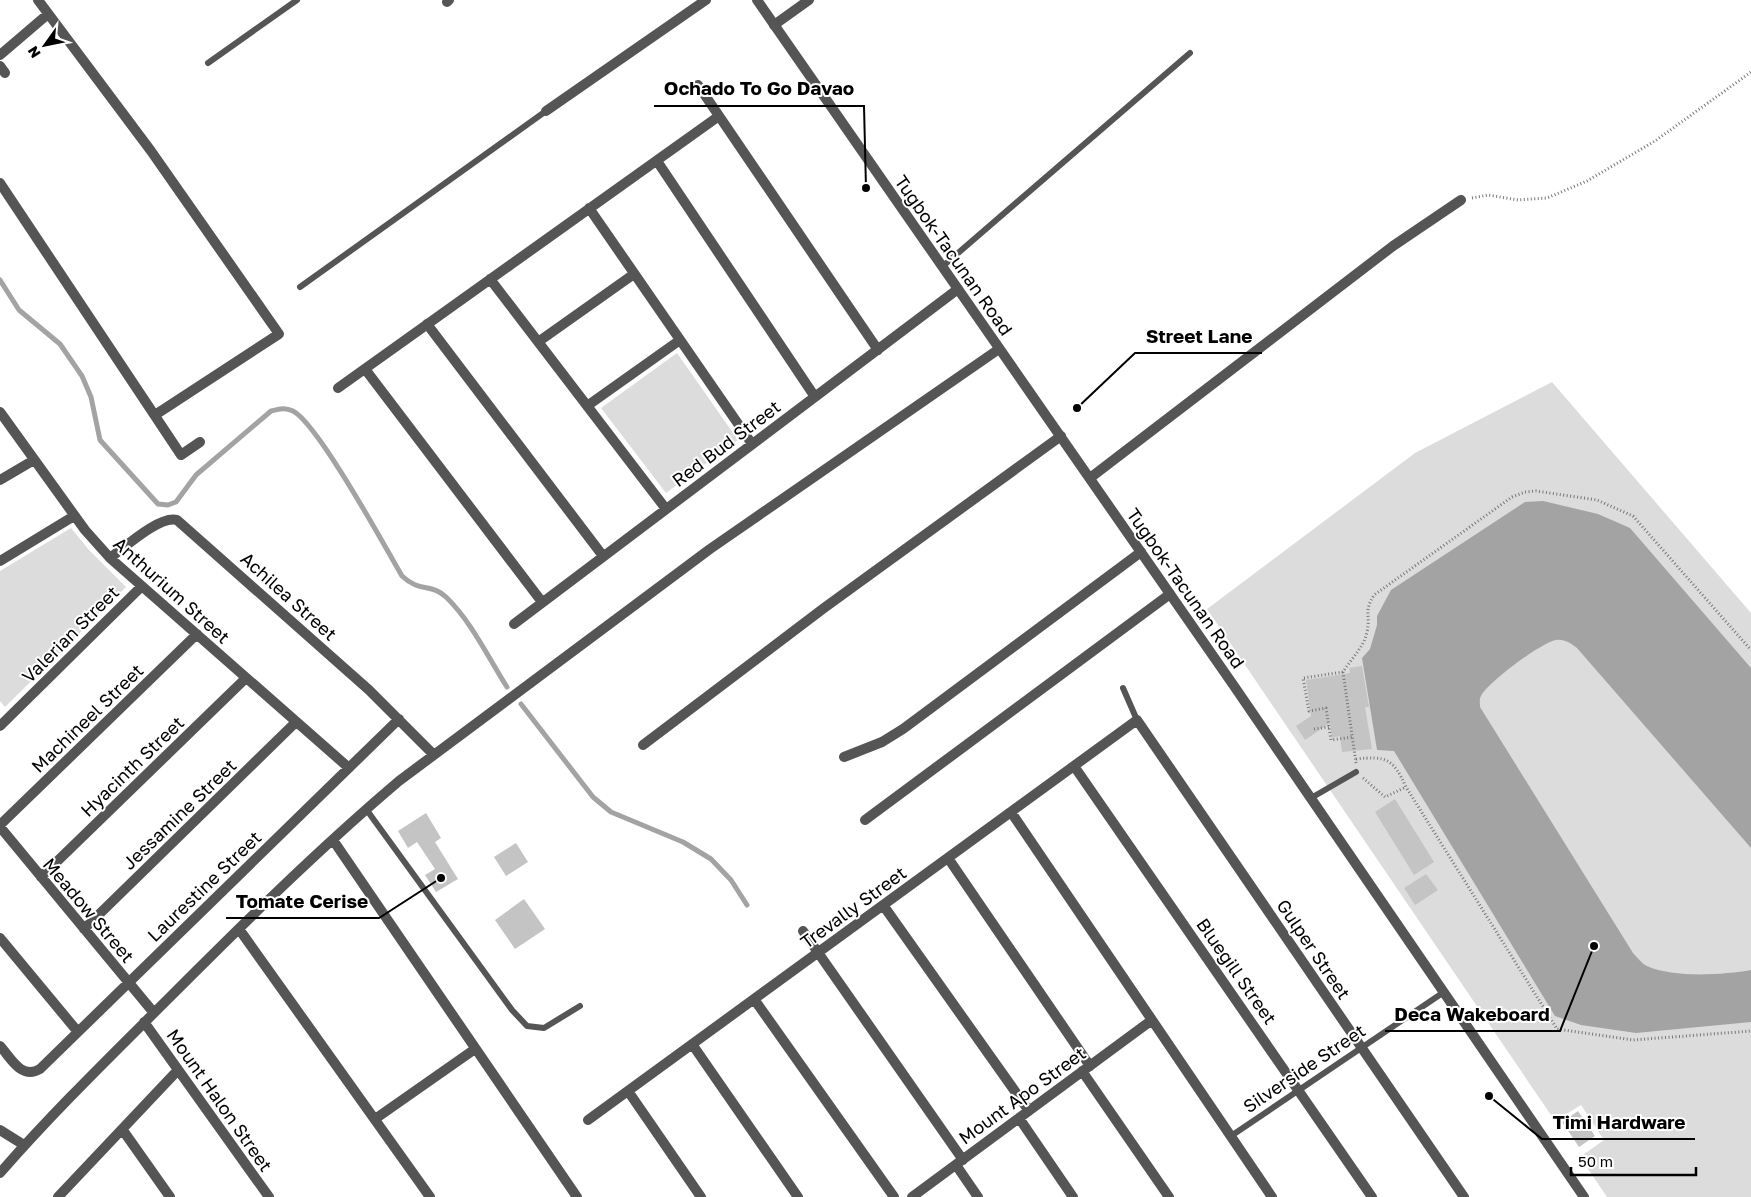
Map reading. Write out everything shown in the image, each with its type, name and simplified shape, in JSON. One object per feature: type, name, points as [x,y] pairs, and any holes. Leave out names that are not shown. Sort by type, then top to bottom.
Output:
[{"type":"street","points":[[38,0],[151,151],[279,334],[155,415]]},
{"type":"street","points":[[546,111],[706,0]]},
{"type":"street","name":"Tugbok-Tacunan Road","points":[[757,0],[1061,436],[1584,1197]]},
{"type":"street","points":[[774,25],[809,0]]},
{"type":"street","points":[[0,55],[48,14]]},
{"type":"street","points":[[698,85],[878,350]]},
{"type":"street","points":[[338,388],[719,116]]},
{"type":"street","points":[[656,160],[815,397]]},
{"type":"street","points":[[0,183],[181,455],[200,442]]},
{"type":"street","points":[[1090,478],[1393,246],[1460,200]]},
{"type":"street","points":[[589,208],[752,444]]},
{"type":"street","points":[[538,342],[634,274]]},
{"type":"street","points":[[490,279],[666,509]]},
{"type":"street","name":"Red Bud Street","points":[[514,624],[958,289]]},
{"type":"street","points":[[427,324],[603,556]]},
{"type":"street","points":[[587,406],[680,340]]},
{"type":"street","points":[[0,1173],[72,1094],[144,1022],[239,928],[366,809],[433,754],[710,549],[999,348]]},
{"type":"street","points":[[365,369],[542,602]]},
{"type":"street","name":"Anthurium Street","points":[[0,412],[74,516],[110,558],[349,768]]},
{"type":"street","points":[[643,745],[824,608],[1061,436]]},
{"type":"street","points":[[0,480],[34,460]]},
{"type":"street","points":[[0,560],[74,516]]},
{"type":"street","name":"Achilea Street","points":[[110,558],[160,523],[171,519],[177,520],[400,719],[433,754]]},
{"type":"street","points":[[844,757],[882,742],[903,730],[1141,552]]},
{"type":"street","name":"Valerian Street","points":[[2,722],[142,586]]},
{"type":"street","points":[[865,820],[1170,594]]},
{"type":"street","name":"Machineel Street","points":[[0,826],[196,634]]},
{"type":"street","name":"Hyacinth Street","points":[[41,877],[246,678]]},
{"type":"street","name":"Laurestine Street","points":[[0,1046],[17,1066],[29,1073],[40,1069],[400,719]]},
{"type":"street","name":"Trevally Street","points":[[588,1120],[1137,720]]},
{"type":"street","name":"Gulper Street","points":[[1137,720],[1464,1197]]},
{"type":"street","name":"Jessamine Street","points":[[84,929],[296,722]]},
{"type":"street","name":"Bluegill Street","points":[[1074,766],[1299,1088],[1372,1197]]},
{"type":"street","points":[[1011,812],[1272,1197]]},
{"type":"street","name":"Meadow Street","points":[[0,826],[154,1013]]},
{"type":"street","points":[[333,840],[576,1197]]},
{"type":"street","points":[[948,858],[1169,1197]]},
{"type":"street","points":[[883,905],[1028,1111]]},
{"type":"street","points":[[239,928],[430,1197]]},
{"type":"street","points":[[803,931],[959,1162],[978,1197]]},
{"type":"street","points":[[0,938],[78,1032]]},
{"type":"street","points":[[754,998],[894,1197]]},
{"type":"street","name":"Mount Apo Street","points":[[912,1197],[1152,1020]]},
{"type":"street","name":"Mount Halon Street","points":[[144,1022],[269,1197]]},
{"type":"street","points":[[692,1044],[798,1197]]},
{"type":"street","points":[[375,1119],[475,1049]]},
{"type":"street","points":[[58,1197],[178,1070]]},
{"type":"street","points":[[628,1091],[701,1197]]},
{"type":"street","points":[[1019,1118],[1073,1197]]},
{"type":"street","points":[[122,1129],[170,1197]]},
{"type":"street","points":[[0,1130],[24,1145]]},
{"type":"street","points":[[66,1187],[73,1197]]},
{"type":"lane","points":[[208,63],[297,0]]},
{"type":"lane","points":[[942,266],[1190,53]]},
{"type":"lane","points":[[300,287],[546,111]]},
{"type":"lane","points":[[1123,688],[1137,720]]},
{"type":"lane","points":[[1311,798],[1356,772]]},
{"type":"lane","points":[[366,809],[512,1010],[527,1026],[544,1028],[580,1006]]},
{"type":"lane","name":"Silverside Street","points":[[1231,1136],[1299,1088],[1444,992]]},
{"type":"path","points":[[1460,200],[1488,196],[1518,200],[1547,198],[1587,181],[1655,141],[1751,72]]},
{"type":"path","points":[[1751,650],[1633,516],[1597,500],[1536,491],[1524,492],[1512,497],[1374,595],[1366,611],[1369,622],[1367,633],[1343,672],[1356,759],[1382,757],[1391,762],[1400,774],[1406,787],[1557,1029],[1633,1040],[1751,1031]]},
{"type":"path","points":[[1343,672],[1303,678],[1309,711],[1326,708],[1331,740],[1353,737]]},
{"type":"path","points":[[1314,729],[1329,727]]},
{"type":"path","points":[[1356,772],[1385,797],[1406,787]]},
{"type":"shaded area","points":[[677,353],[738,440],[666,493],[601,408]]},
{"type":"shaded area","points":[[1552,382],[1751,613],[1751,1197],[1607,1197],[1580,1157],[1604,1140],[1581,1105],[1555,1121],[1207,609],[1415,453]]},
{"type":"shaded area","points":[[1543,501],[1598,514],[1630,528],[1751,668],[1751,848],[1577,648],[1567,642],[1556,640],[1549,642],[1515,664],[1485,690],[1480,697],[1480,707],[1633,953],[1645,965],[1670,972],[1713,974],[1751,970],[1751,1022],[1636,1033],[1581,1025],[1555,1016],[1394,751],[1377,750],[1362,658],[1370,649],[1377,625],[1377,616],[1391,590],[1525,502]]},
{"type":"shaded area","points":[[71,528],[89,550],[126,587],[5,707],[0,701],[0,571]]},
{"type":"building","points":[[1362,666],[1369,707],[1365,707],[1372,749],[1342,752],[1340,736],[1332,738],[1330,723],[1305,740],[1296,726],[1311,716],[1306,680],[1350,673],[1349,668]]},
{"type":"building","points":[[1395,799],[1434,862],[1414,875],[1375,812]]},
{"type":"building","points":[[426,813],[441,838],[435,842],[458,879],[436,892],[425,875],[435,869],[417,842],[408,848],[398,831]]},
{"type":"building","points":[[516,843],[528,862],[506,876],[494,857]]},
{"type":"building","points":[[1426,874],[1438,890],[1415,905],[1404,888]]},
{"type":"building","points":[[524,899],[545,929],[515,949],[495,920]]},
{"type":"building","points":[[1578,1111],[1595,1136],[1579,1147],[1562,1122]]},
{"type":"waterway","points":[[0,280],[19,310],[60,344],[82,376],[91,397],[100,440],[158,504],[168,505],[176,502],[196,475],[271,411],[279,409],[293,411],[318,438],[334,461],[402,576],[414,584],[435,590],[446,597],[471,628],[507,687]]},
{"type":"waterway","points":[[521,704],[593,797],[611,812],[683,842],[711,859],[731,880],[747,905]]},
{"type":"place","name":"Ochado To Go Davao","points":[[866,188]]},
{"type":"place","name":"Street Lane","points":[[1077,408]]},
{"type":"place","name":"Tomate Cerise","points":[[441,878]]},
{"type":"place","name":"Deca Wakeboard","points":[[1594,946]]},
{"type":"place","name":"Timi Hardware","points":[[1489,1096]]}]
